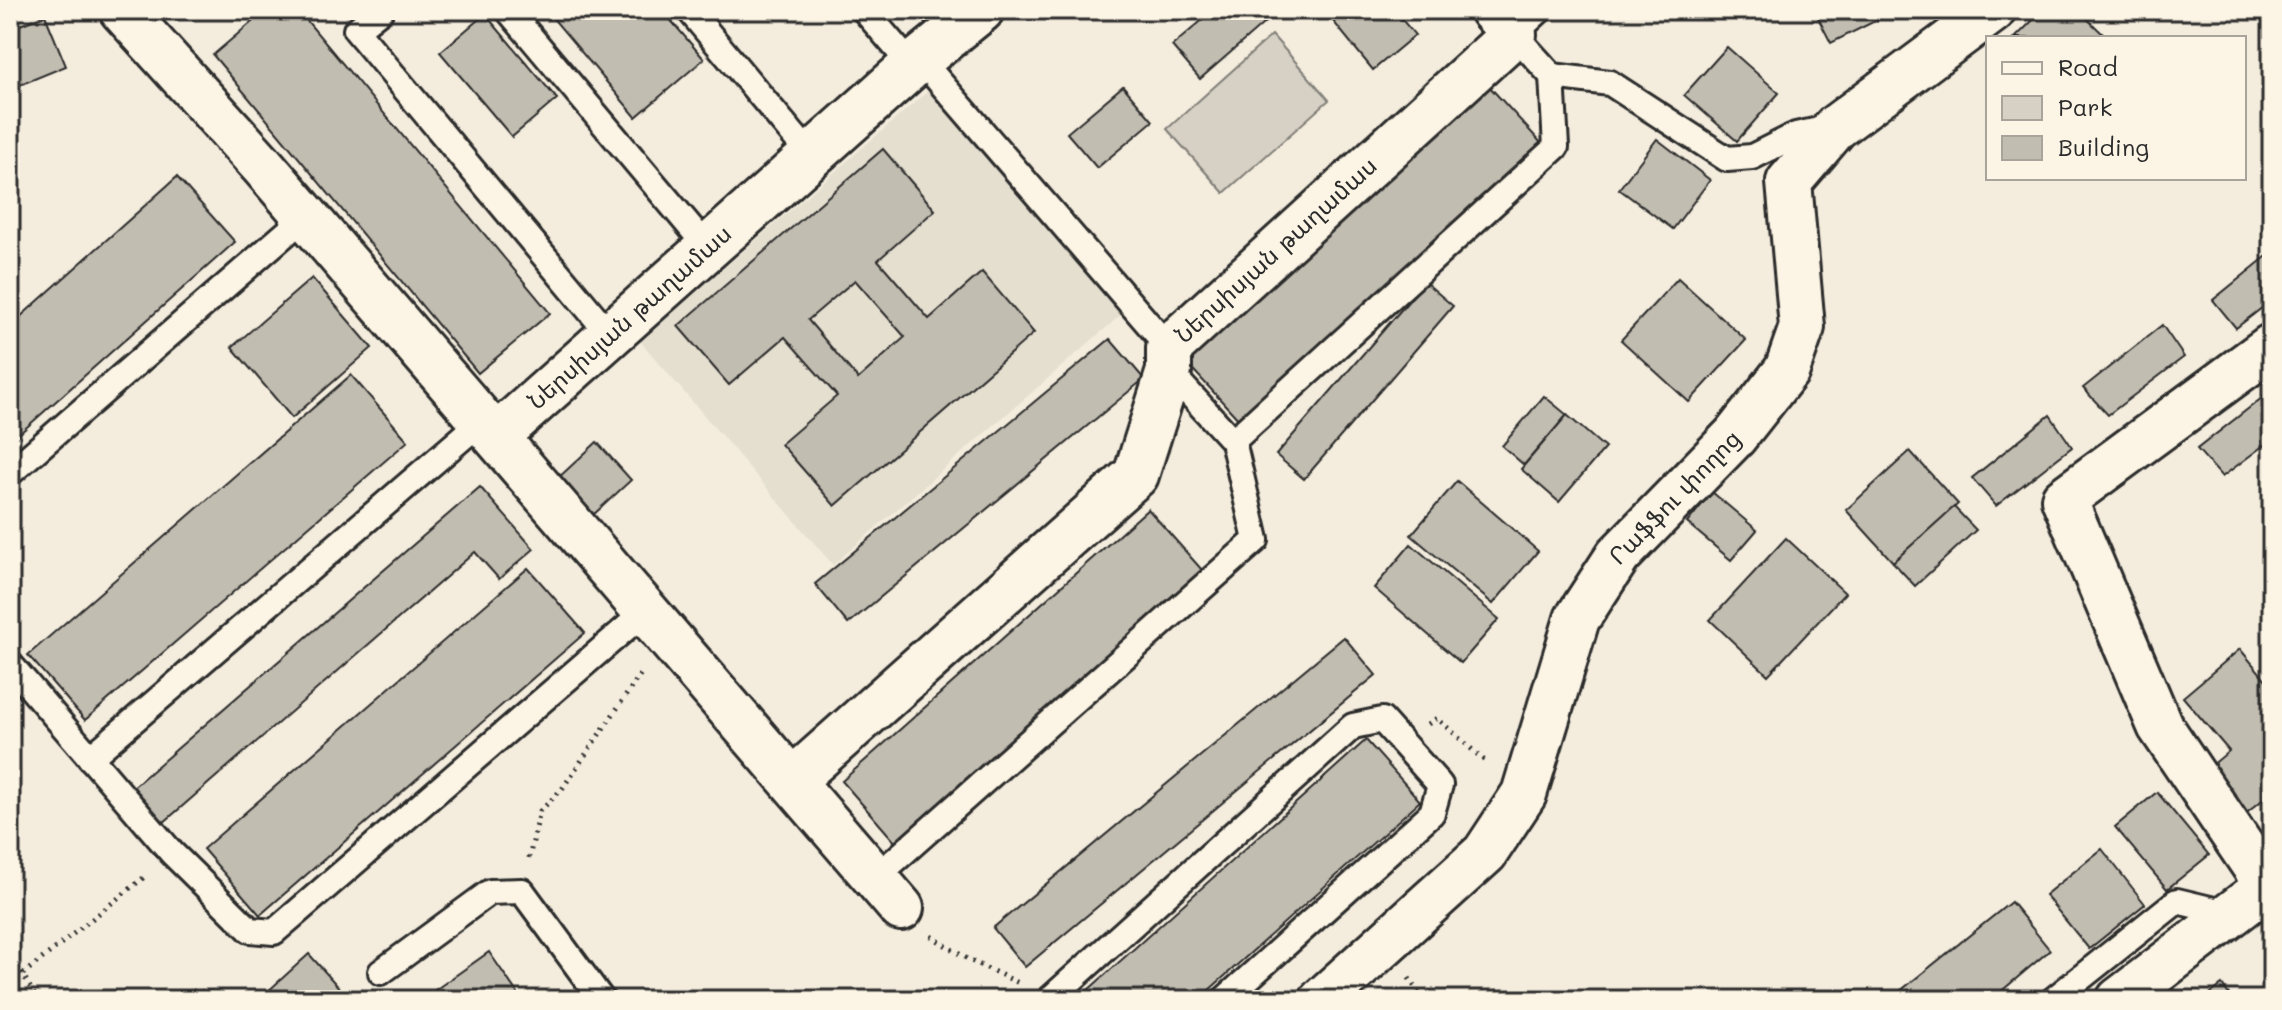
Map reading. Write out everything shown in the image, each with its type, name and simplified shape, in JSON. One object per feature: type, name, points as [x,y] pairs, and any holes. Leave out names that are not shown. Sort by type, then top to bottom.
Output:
[{"type":"street","points":[[122,10],[306,216],[902,907]]},
{"type":"street","name":"Ներսիսյան թաղամաս","points":[[490,428],[610,335],[916,63],[981,10]]},
{"type":"street","name":"Րաֆֆու փողոց","points":[[1322,1000],[1485,853],[1524,794],[1577,619],[1618,556],[1735,436],[1787,370],[1802,327],[1789,182],[1836,127],[1993,10]]},
{"type":"street","name":"Ներսիսյան թաղամաս","points":[[793,780],[1136,475],[1169,359],[1515,18]]},
{"type":"street","points":[[2119,1000],[2270,884],[2160,726],[2064,499],[2272,346]]},
{"type":"lane","points":[[381,10],[356,30],[610,335]]},
{"type":"lane","points":[[508,10],[708,248]]},
{"type":"lane","points":[[689,10],[811,156]]},
{"type":"lane","points":[[864,10],[916,63],[1169,359],[1233,441],[1256,540],[902,907]]},
{"type":"lane","points":[[1233,441],[1556,147],[1552,76],[1515,18]]},
{"type":"lane","points":[[1552,76],[1610,83],[1727,159],[1752,157],[1796,135],[1836,127]]},
{"type":"lane","points":[[10,473],[306,216]]},
{"type":"lane","points":[[90,758],[490,428]]},
{"type":"lane","points":[[10,664],[172,853],[250,930],[274,932],[657,622]]},
{"type":"lane","points":[[1050,999],[1353,726],[1382,720],[1440,785],[1432,813],[1224,1000]]},
{"type":"lane","points":[[381,972],[490,892],[522,891],[602,1000]]},
{"type":"lane","points":[[2053,1000],[2177,901],[2231,914]]},
{"type":"path","points":[[522,891],[540,811],[562,789],[657,622]]},
{"type":"path","points":[[1437,718],[1495,770]]},
{"type":"path","points":[[23,974],[144,878]]},
{"type":"path","points":[[902,907],[969,960],[1050,999]]},
{"type":"path","points":[[10,951],[37,1000]]},
{"type":"path","points":[[180,1000],[191,991],[213,993],[219,1000]]},
{"type":"shaded area","points":[[929,90],[1122,314],[833,565],[640,341]]},
{"type":"green space","points":[[1272,35],[1329,100],[1224,193],[1167,129]]},
{"type":"building","points":[[266,10],[298,10],[550,313],[478,373],[213,55]]},
{"type":"building","points":[[546,10],[662,10],[704,59],[636,117]]},
{"type":"building","points":[[943,10],[946,13],[929,28],[914,11]]},
{"type":"building","points":[[1214,10],[1263,10],[1270,18],[1200,79],[1172,46]]},
{"type":"building","points":[[1324,10],[1394,10],[1415,35],[1373,70]]},
{"type":"building","points":[[1814,10],[1897,10],[1831,43]]},
{"type":"building","points":[[2043,10],[2078,10],[2103,34],[2101,36],[2017,36]]},
{"type":"building","points":[[485,14],[557,99],[512,137],[440,52]]},
{"type":"building","points":[[45,15],[66,66],[10,89],[10,29]]},
{"type":"building","points":[[1727,47],[1779,93],[1737,141],[1684,95]]},
{"type":"building","points":[[1488,85],[1543,145],[1240,421],[1185,361]]},
{"type":"building","points":[[1123,86],[1153,121],[1097,168],[1067,133]]},
{"type":"building","points":[[1657,139],[1710,180],[1673,229],[1619,189]]},
{"type":"building","points":[[883,149],[935,210],[878,260],[929,319],[982,272],[1034,333],[835,506],[781,444],[837,396],[785,337],[729,385],[678,326]],"holes":[[[855,280],[905,337],[858,379],[808,320]]]},
{"type":"building","points":[[177,177],[235,242],[10,442],[10,326]]},
{"type":"building","points":[[2272,252],[2272,300],[2236,328],[2213,300]]},
{"type":"building","points":[[312,278],[372,348],[292,418],[232,347]]},
{"type":"building","points":[[1678,278],[1746,340],[1689,402],[1621,340]]},
{"type":"building","points":[[1425,282],[1453,306],[1304,479],[1276,455]]},
{"type":"building","points":[[2162,325],[2184,357],[2108,415],[2083,388]]},
{"type":"building","points":[[1110,339],[1144,379],[848,624],[815,584]]},
{"type":"building","points":[[351,375],[408,441],[85,720],[28,655]]},
{"type":"building","points":[[2272,390],[2272,439],[2222,477],[2197,449]]},
{"type":"building","points":[[1544,396],[1567,415],[1524,465],[1502,446]]},
{"type":"building","points":[[1567,415],[1605,448],[1559,502],[1521,469]]},
{"type":"building","points":[[2050,415],[2072,447],[1996,506],[1972,478]]},
{"type":"building","points":[[597,442],[631,480],[592,516],[557,479]]},
{"type":"building","points":[[1910,451],[1958,504],[1893,562],[1846,510]]},
{"type":"building","points":[[1457,481],[1538,551],[1493,604],[1411,535]]},
{"type":"building","points":[[480,487],[534,549],[499,579],[475,552],[163,823],[133,787]]},
{"type":"building","points":[[1712,492],[1757,530],[1731,560],[1687,523]]},
{"type":"building","points":[[1954,507],[1976,530],[1915,586],[1893,562]]},
{"type":"building","points":[[1148,509],[1202,570],[895,842],[842,781]]},
{"type":"building","points":[[1786,538],[1845,593],[1768,675],[1710,620]]},
{"type":"building","points":[[1411,544],[1499,619],[1461,663],[1374,588]]},
{"type":"building","points":[[528,568],[585,633],[260,915],[203,849]]},
{"type":"building","points":[[1344,637],[1376,675],[1025,967],[993,928]]},
{"type":"building","points":[[2240,649],[2272,687],[2272,792],[2243,816],[2205,771],[2229,751],[2183,697]]},
{"type":"building","points":[[1366,740],[1420,801],[1198,1000],[1077,1000]]},
{"type":"building","points":[[2157,792],[2209,855],[2167,889],[2115,827]]},
{"type":"building","points":[[2102,849],[2145,904],[2089,949],[2045,895]]},
{"type":"building","points":[[2011,902],[2050,950],[1991,1000],[1897,1000],[1894,996]]},
{"type":"building","points":[[489,952],[522,1000],[421,1000]]},
{"type":"building","points":[[309,954],[350,1000],[272,1000],[266,993]]},
{"type":"building","points":[[2222,985],[2233,1000],[2202,1000]]}]
